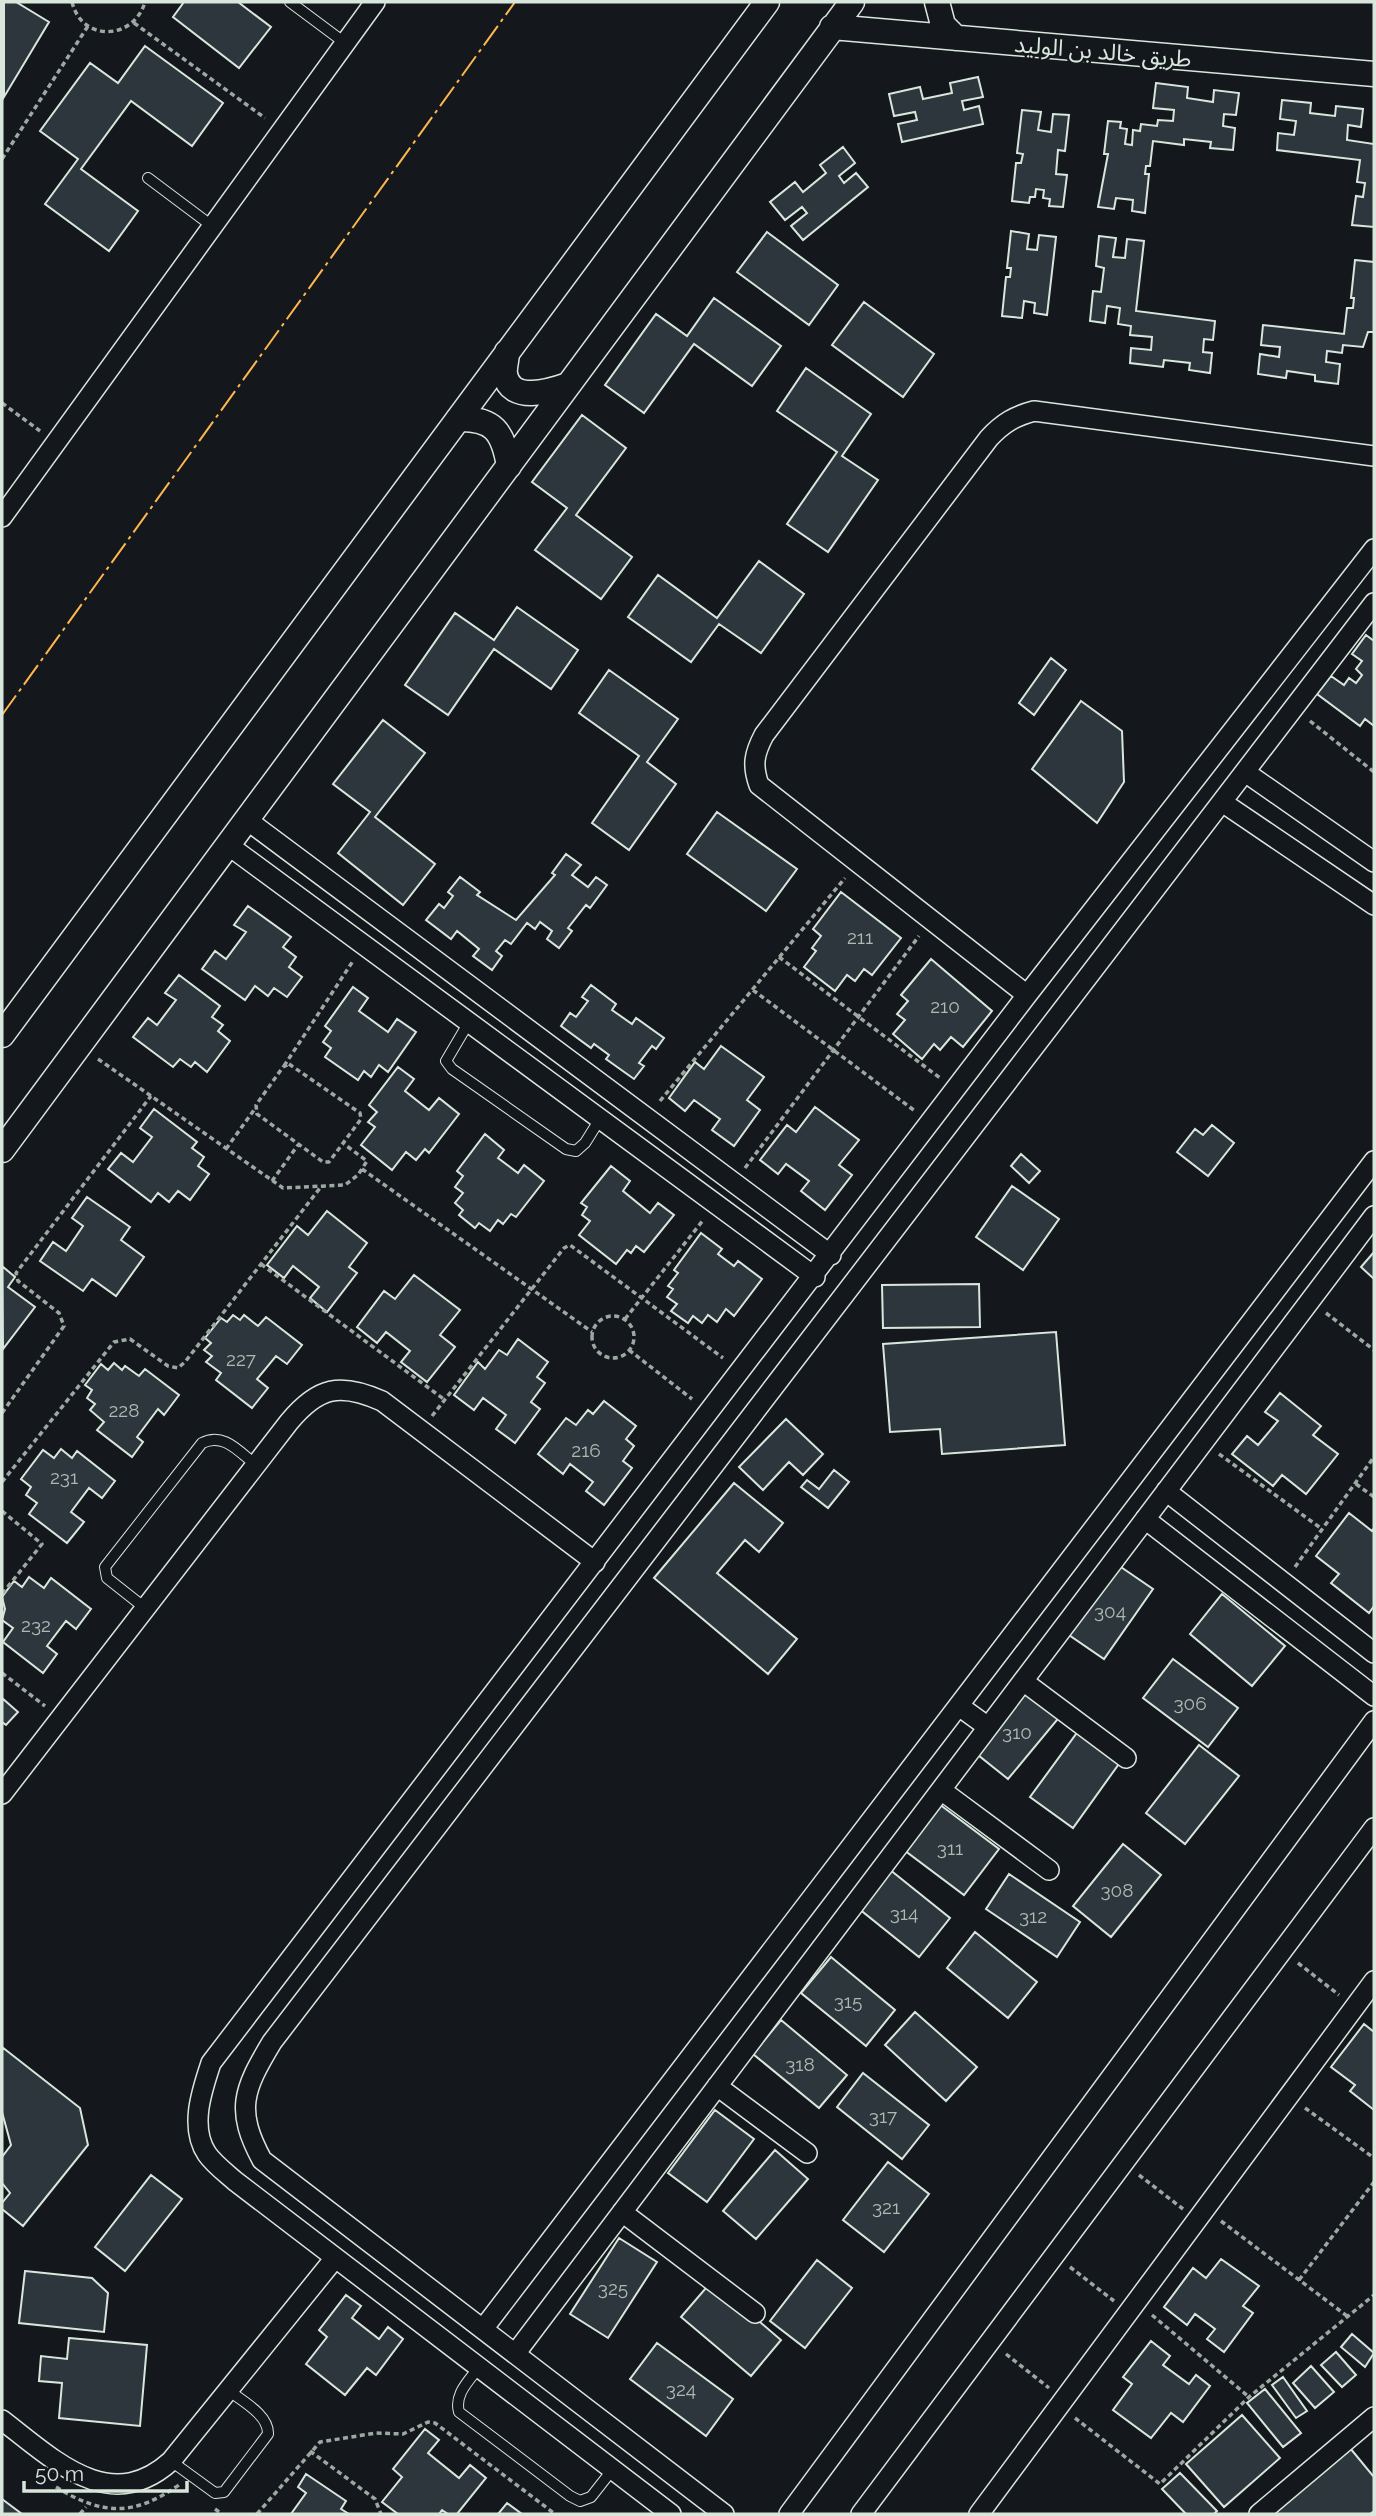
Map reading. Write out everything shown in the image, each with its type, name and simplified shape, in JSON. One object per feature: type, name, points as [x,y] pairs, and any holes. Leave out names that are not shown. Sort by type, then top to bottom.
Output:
[{"type":"street","points":[[2,517],[375,2]]},
{"type":"street","points":[[2,1035],[767,2]]},
{"type":"street","points":[[2,1150],[852,2]]},
{"type":"street","points":[[937,2],[943,24],[956,38]]},
{"type":"street","name":"طريق خالد بن الوليد","points":[[832,27],[1374,74]]},
{"type":"street","points":[[508,352],[505,374],[509,383],[519,390],[530,394],[544,394],[568,385]]},
{"type":"street","points":[[1027,995],[759,785],[754,768],[756,751],[764,735],[1001,425],[1017,415],[1034,411],[1374,456]]},
{"type":"street","points":[[458,419],[478,418],[491,424],[506,450],[509,466]]},
{"type":"street","points":[[671,2514],[234,2181],[206,2153],[198,2124],[201,2093],[211,2063],[815,1277],[1027,995],[1374,550]]},
{"type":"street","points":[[724,2514],[262,2160],[247,2132],[245,2099],[255,2070],[272,2042],[1374,603]]},
{"type":"street","points":[[1245,772],[1374,862]]},
{"type":"street","points":[[1222,802],[1374,905]]},
{"type":"street","points":[[247,820],[831,1255]]},
{"type":"street","points":[[228,845],[815,1277]]},
{"type":"street","points":[[483,2329],[1374,1161]]},
{"type":"street","points":[[515,2354],[1166,1491],[1210,1447],[1319,1300],[1374,1216]]},
{"type":"street","points":[[1293,1267],[1319,1300]]},
{"type":"street","points":[[2,1794],[306,1402],[331,1390],[358,1390],[382,1401],[595,1562]]},
{"type":"street","points":[[1166,1491],[1374,1653]]},
{"type":"street","points":[[1145,1520],[1374,1696]]},
{"type":"street","points":[[1023,1681],[1126,1758]]},
{"type":"street","points":[[959,1706],[988,1727]]},
{"type":"street","points":[[789,2514],[1374,1721]]},
{"type":"street","points":[[941,1790],[1049,1871]]},
{"type":"street","points":[[861,2514],[1374,1828]]},
{"type":"street","points":[[979,2514],[1374,1981]]},
{"type":"street","points":[[716,2086],[807,2153]]},
{"type":"street","points":[[622,2212],[755,2313]]},
{"type":"street","points":[[2,2420],[87,2485],[105,2491],[142,2485],[171,2461],[335,2258]]},
{"type":"street","points":[[1259,2514],[1374,2417]]},
{"type":"lane","points":[[290,2],[345,43]]},
{"type":"lane","points":[[148,178],[212,226]]},
{"type":"lane","points":[[469,1022],[446,1061],[452,1069],[566,1149],[576,1150],[585,1143],[600,1119]]},
{"type":"lane","points":[[145,1608],[107,1578],[106,1567],[121,1546],[202,1444],[212,1438],[224,1440],[256,1465]]},
{"type":"lane","points":[[479,2367],[459,2395],[456,2403],[459,2413],[580,2501],[591,2497],[613,2469]]},
{"type":"lane","points":[[171,2461],[215,2493],[224,2491],[268,2434],[264,2419],[228,2390]]},
{"type":"path","points":[[72,2],[79,19],[88,26],[111,32],[134,23],[145,2]]},
{"type":"path","points":[[134,23],[282,130]]},
{"type":"path","points":[[2,159],[88,26]]},
{"type":"path","points":[[2,403],[55,443]]},
{"type":"path","points":[[1294,708],[1374,772]]},
{"type":"path","points":[[646,1117],[857,863]]},
{"type":"path","points":[[734,1183],[930,920]]},
{"type":"path","points":[[226,1149],[364,945]]},
{"type":"path","points":[[779,957],[956,1090]]},
{"type":"path","points":[[752,990],[930,1123]]},
{"type":"path","points":[[79,1045],[283,1188],[345,1185],[368,1161],[344,1144]]},
{"type":"path","points":[[256,1108],[258,1116],[326,1163],[344,1144],[361,1119],[360,1114],[296,1067],[289,1064],[283,1067]]},
{"type":"path","points":[[2,1413],[64,1326],[59,1313],[18,1281],[16,1273],[151,1096]]},
{"type":"path","points":[[272,1181],[298,1144]]},
{"type":"path","points":[[362,1169],[592,1332]]},
{"type":"path","points":[[2,1482],[114,1342],[131,1339],[168,1366],[178,1368],[320,1188]]},
{"type":"path","points":[[625,1319],[716,1204]]},
{"type":"path","points":[[421,1430],[564,1248],[570,1245],[643,1296],[742,1372]]},
{"type":"path","points":[[261,1264],[445,1400]]},
{"type":"path","points":[[1319,1300],[1374,1350]]},
{"type":"path","points":[[605,1317],[625,1319],[634,1338],[629,1350],[617,1358],[603,1356],[593,1346],[592,1332],[605,1317]]},
{"type":"path","points":[[629,1350],[710,1413]]},
{"type":"path","points":[[1209,1462],[1210,1447]]},
{"type":"path","points":[[1210,1447],[1322,1530]]},
{"type":"path","points":[[1284,1583],[1374,1457]]},
{"type":"path","points":[[1355,1483],[1374,1497]]},
{"type":"path","points":[[2,1511],[42,1544],[4,1587],[2,1594]]},
{"type":"path","points":[[2,1673],[60,1718]]},
{"type":"path","points":[[1283,1951],[1355,2007]]},
{"type":"path","points":[[1289,2096],[1374,2158]]},
{"type":"path","points":[[1123,2163],[1299,2280],[1347,2316]]},
{"type":"path","points":[[1299,2280],[1374,2182]]},
{"type":"path","points":[[1055,2255],[1133,2307],[1249,2397]]},
{"type":"path","points":[[990,2342],[1160,2484],[1249,2397],[1374,2295]]},
{"type":"path","points":[[257,2514],[320,2442],[376,2433],[403,2434],[428,2422],[435,2423],[555,2514]]},
{"type":"path","points":[[310,2451],[374,2499],[381,2514]]},
{"type":"path","points":[[80,2514],[86,2507]]},
{"type":"building","points":[[4,2],[16,2],[49,22],[4,97]]},
{"type":"building","points":[[184,2],[238,2],[271,27],[239,68],[173,17]]},
{"type":"building","points":[[145,46],[223,103],[192,146],[131,101],[81,169],[138,211],[109,251],[45,204],[78,159],[40,131],[90,63],[118,83]]},
{"type":"building","points":[[978,77],[983,97],[962,101],[964,110],[979,106],[983,124],[902,142],[898,124],[917,120],[915,112],[894,116],[889,94],[920,87],[923,99],[952,93],[950,83]]},
{"type":"building","points":[[1156,83],[1188,87],[1187,98],[1213,102],[1214,90],[1239,93],[1236,115],[1224,114],[1223,126],[1235,128],[1233,150],[1210,148],[1211,142],[1184,139],[1184,145],[1153,141],[1150,166],[1146,166],[1145,174],[1149,174],[1145,213],[1132,211],[1133,200],[1116,198],[1114,209],[1098,207],[1108,154],[1104,154],[1108,121],[1121,122],[1120,128],[1127,129],[1125,144],[1132,145],[1133,130],[1140,131],[1141,124],[1157,126],[1158,120],[1173,121],[1174,110],[1153,108]]},
{"type":"building","points":[[1282,100],[1311,103],[1310,113],[1335,116],[1336,106],[1363,109],[1361,127],[1348,125],[1347,140],[1374,144],[1374,227],[1352,225],[1356,196],[1363,197],[1365,183],[1357,182],[1360,160],[1277,150],[1278,133],[1294,135],[1296,121],[1280,119]]},
{"type":"building","points":[[1022,110],[1041,112],[1038,130],[1051,132],[1053,114],[1069,115],[1065,151],[1058,150],[1056,174],[1067,175],[1063,207],[1049,206],[1050,199],[1043,198],[1044,190],[1036,189],[1035,197],[1030,197],[1029,203],[1012,201],[1016,163],[1021,163],[1023,154],[1017,153]]},
{"type":"building","points":[[843,147],[855,163],[839,176],[844,183],[856,173],[868,187],[803,240],[791,226],[807,213],[802,207],[785,220],[770,202],[795,182],[803,192],[826,173],[820,165]]},
{"type":"building","points":[[1011,231],[1029,234],[1027,249],[1037,250],[1039,235],[1056,237],[1047,315],[1034,313],[1035,303],[1024,301],[1022,318],[1002,316],[1006,277],[1010,277],[1011,268],[1007,268]]},
{"type":"building","points":[[767,232],[838,285],[809,325],[737,272]]},
{"type":"building","points":[[1099,236],[1116,238],[1113,257],[1125,258],[1127,239],[1144,241],[1136,311],[1215,321],[1213,340],[1204,339],[1203,352],[1212,353],[1210,373],[1189,370],[1190,363],[1164,360],[1163,367],[1130,363],[1131,348],[1151,350],[1152,337],[1130,335],[1131,326],[1118,324],[1120,308],[1107,306],[1105,323],[1090,321],[1093,291],[1101,292],[1104,268],[1096,266]]},
{"type":"building","points":[[1355,260],[1374,262],[1374,332],[1368,332],[1363,347],[1343,345],[1342,353],[1327,351],[1326,362],[1340,364],[1338,384],[1315,381],[1315,375],[1287,371],[1286,378],[1258,374],[1260,354],[1279,357],[1280,347],[1261,345],[1263,325],[1344,334],[1347,308],[1353,308],[1354,298],[1351,298]]},
{"type":"building","points":[[714,298],[781,346],[752,386],[694,344],[644,413],[605,385],[656,314],[687,336]]},
{"type":"building","points":[[864,302],[934,354],[903,397],[832,345]]},
{"type":"building","points":[[806,368],[871,414],[842,456],[878,480],[828,552],[787,524],[837,452],[777,411]]},
{"type":"building","points":[[582,415],[626,448],[576,515],[632,557],[601,599],[535,550],[567,508],[532,482]]},
{"type":"building","points":[[759,561],[804,594],[761,653],[719,624],[691,662],[628,617],[658,575],[717,618]]},
{"type":"building","points":[[517,607],[578,650],[551,689],[494,649],[448,715],[405,685],[455,613],[494,640]]},
{"type":"building","points":[[1366,635],[1374,641],[1374,726],[1365,719],[1360,726],[1317,694],[1331,676],[1344,685],[1349,678],[1356,683],[1362,675],[1356,669],[1362,661],[1352,654]]},
{"type":"building","points":[[1051,658],[1066,670],[1034,715],[1019,703]]},
{"type":"building","points":[[609,670],[678,719],[647,762],[676,784],[629,850],[592,823],[639,756],[579,713]]},
{"type":"building","points":[[1081,701],[1122,731],[1124,782],[1097,823],[1032,769]]},
{"type":"building","points":[[383,720],[425,753],[375,817],[435,864],[403,905],[338,853],[370,812],[333,784]]},
{"type":"building","points":[[717,812],[797,869],[766,911],[687,854]]},
{"type":"building","points":[[566,854],[581,865],[572,875],[588,887],[596,877],[607,885],[590,908],[586,905],[568,928],[572,931],[559,948],[547,939],[552,931],[540,922],[535,929],[527,923],[511,944],[505,940],[496,951],[502,956],[492,970],[473,956],[479,949],[457,931],[451,939],[426,920],[439,904],[444,908],[453,896],[448,892],[460,877],[480,892],[477,895],[516,920],[555,875],[552,873]]},
{"type":"building","points":[[841,892],[901,938],[872,975],[864,969],[855,981],[847,975],[835,991],[804,967],[816,951],[812,948],[821,936],[813,929]]},
{"type":"building","points":[[248,906],[291,937],[283,947],[296,957],[289,967],[302,977],[287,997],[274,988],[268,996],[255,986],[245,1000],[202,969],[215,951],[226,959],[246,932],[234,925]]},
{"type":"building","points":[[931,959],[992,1011],[963,1047],[951,1037],[940,1050],[934,1044],[922,1059],[893,1034],[905,1020],[897,1014],[908,1001],[901,995]]},
{"type":"building","points":[[179,975],[220,1006],[212,1017],[223,1025],[218,1031],[230,1041],[207,1072],[195,1062],[191,1067],[180,1059],[173,1067],[133,1037],[148,1018],[157,1025],[176,1000],[165,993]]},
{"type":"building","points":[[591,985],[616,1004],[612,1010],[632,1024],[636,1018],[664,1038],[656,1049],[652,1046],[639,1063],[644,1066],[634,1079],[606,1059],[609,1055],[594,1044],[591,1048],[561,1026],[570,1013],[576,1017],[588,1001],[582,997]]},
{"type":"building","points":[[353,987],[368,998],[359,1011],[388,1032],[397,1019],[416,1032],[388,1072],[379,1065],[371,1077],[364,1071],[358,1080],[325,1057],[331,1048],[323,1042],[331,1031],[325,1026]]},
{"type":"building","points":[[721,1046],[764,1077],[747,1100],[760,1110],[734,1146],[712,1130],[720,1119],[694,1100],[685,1111],[669,1098],[695,1062],[704,1069]]},
{"type":"building","points":[[398,1067],[414,1079],[405,1091],[429,1110],[439,1098],[459,1114],[429,1153],[425,1149],[416,1160],[406,1152],[392,1170],[361,1145],[375,1127],[368,1122],[377,1112],[369,1105]]},
{"type":"building","points":[[815,1107],[859,1140],[839,1165],[852,1175],[825,1210],[801,1191],[809,1181],[786,1164],[778,1174],[760,1160],[787,1125],[796,1132]]},
{"type":"building","points":[[154,1109],[197,1142],[192,1148],[204,1157],[198,1166],[209,1174],[190,1200],[178,1191],[169,1202],[158,1193],[151,1202],[108,1169],[121,1153],[133,1162],[152,1137],[140,1128]]},
{"type":"building","points":[[1212,1125],[1234,1143],[1208,1176],[1177,1152],[1195,1129],[1203,1135]]},
{"type":"building","points":[[485,1134],[504,1150],[498,1158],[518,1173],[524,1165],[544,1181],[516,1217],[511,1214],[503,1224],[498,1220],[490,1231],[479,1223],[475,1228],[459,1215],[463,1210],[455,1203],[463,1193],[455,1187],[463,1176],[457,1171]]},
{"type":"building","points":[[1021,1154],[1040,1171],[1029,1183],[1011,1166]]},
{"type":"building","points":[[611,1166],[630,1181],[623,1191],[650,1213],[658,1203],[674,1215],[644,1252],[636,1246],[631,1253],[627,1250],[616,1264],[579,1235],[590,1221],[582,1215],[587,1207],[581,1203]]},
{"type":"building","points":[[1012,1186],[1059,1219],[1023,1270],[976,1237]]},
{"type":"building","points":[[87,1197],[130,1227],[121,1240],[144,1257],[116,1296],[92,1279],[83,1291],[40,1261],[53,1242],[66,1251],[83,1226],[72,1218]]},
{"type":"building","points":[[327,1211],[367,1243],[349,1267],[357,1273],[327,1312],[310,1298],[319,1287],[293,1266],[284,1278],[267,1265],[297,1226],[308,1235]]},
{"type":"building","points":[[701,1233],[722,1249],[718,1254],[734,1266],[738,1261],[762,1279],[734,1316],[726,1309],[717,1322],[708,1315],[702,1323],[693,1316],[688,1323],[671,1311],[677,1304],[667,1297],[673,1289],[668,1286],[678,1273],[674,1270]]},
{"type":"building","points":[[1374,1252],[1374,1279],[1361,1267]]},
{"type":"building","points":[[2,1266],[15,1277],[8,1287],[35,1307],[3,1349]]},
{"type":"building","points":[[414,1275],[460,1310],[440,1335],[455,1347],[427,1382],[401,1362],[410,1351],[386,1332],[377,1343],[357,1327],[384,1291],[395,1299]]},
{"type":"building","points":[[979,1284],[980,1327],[883,1328],[882,1285]]},
{"type":"building","points":[[233,1315],[240,1320],[244,1315],[258,1326],[266,1317],[302,1345],[287,1364],[276,1356],[257,1379],[268,1388],[252,1408],[216,1380],[221,1373],[206,1362],[212,1356],[204,1350],[211,1343],[205,1338],[221,1318],[227,1322]]},
{"type":"building","points":[[1056,1332],[1065,1445],[942,1454],[940,1429],[890,1432],[883,1344]]},
{"type":"building","points":[[518,1339],[548,1362],[537,1377],[545,1383],[531,1402],[540,1409],[515,1443],[496,1429],[506,1415],[483,1398],[474,1410],[454,1395],[478,1362],[485,1369],[499,1350],[507,1355]]},
{"type":"building","points":[[114,1363],[122,1370],[125,1366],[139,1376],[145,1369],[179,1395],[164,1415],[158,1409],[137,1437],[143,1442],[132,1457],[97,1430],[104,1422],[90,1410],[95,1404],[87,1398],[92,1390],[85,1385],[101,1364],[108,1370]]},
{"type":"building","points":[[1280,1393],[1321,1426],[1313,1435],[1338,1454],[1306,1494],[1282,1475],[1273,1486],[1232,1454],[1247,1436],[1258,1445],[1278,1421],[1265,1412]]},
{"type":"building","points":[[604,1401],[636,1426],[626,1439],[634,1446],[623,1461],[632,1468],[604,1505],[586,1491],[593,1482],[570,1464],[563,1474],[538,1454],[566,1418],[576,1425],[588,1410],[593,1414]]},
{"type":"building","points":[[786,1419],[823,1454],[803,1475],[789,1462],[763,1490],[739,1467]]},
{"type":"building","points":[[61,1449],[72,1458],[77,1451],[115,1481],[102,1498],[89,1488],[71,1512],[84,1522],[67,1543],[29,1514],[37,1503],[26,1495],[31,1487],[21,1479],[43,1450],[54,1458]]},
{"type":"building","points":[[834,1470],[849,1482],[828,1508],[801,1487],[807,1480],[819,1489]]},
{"type":"building","points":[[734,1483],[783,1523],[759,1552],[745,1540],[717,1573],[797,1639],[768,1674],[654,1578]]},
{"type":"building","points":[[1349,1513],[1372,1531],[1374,1528],[1374,1606],[1369,1613],[1331,1583],[1339,1574],[1316,1556]]},
{"type":"building","points":[[1115,1563],[1153,1589],[1104,1659],[1066,1633]]},
{"type":"building","points":[[29,1577],[44,1588],[51,1578],[91,1609],[76,1629],[66,1621],[47,1646],[57,1654],[43,1673],[3,1642],[13,1628],[2,1620],[5,1609],[2,1597],[14,1581],[22,1587]]},
{"type":"building","points":[[1222,1594],[1285,1646],[1252,1686],[1190,1634]]},
{"type":"building","points":[[1173,1659],[1238,1708],[1208,1747],[1143,1698]]},
{"type":"building","points":[[1026,1685],[1062,1714],[1008,1779],[973,1751]]},
{"type":"building","points":[[2,1698],[18,1712],[6,1725],[2,1722]]},
{"type":"building","points":[[1079,1730],[1121,1761],[1073,1828],[1030,1797]]},
{"type":"building","points":[[1199,1745],[1239,1776],[1185,1844],[1146,1813]]},
{"type":"building","points":[[935,1801],[999,1849],[964,1895],[900,1847]]},
{"type":"building","points":[[1123,1844],[1161,1875],[1111,1937],[1073,1906]]},
{"type":"building","points":[[889,1869],[950,1918],[919,1957],[858,1908]]},
{"type":"building","points":[[1009,1874],[1080,1922],[1057,1957],[986,1909]]},
{"type":"building","points":[[975,1932],[1037,1982],[1008,2018],[947,1968]]},
{"type":"building","points":[[831,1957],[895,2010],[866,2046],[801,1993]]},
{"type":"building","points":[[915,2012],[977,2067],[946,2101],[885,2045]]},
{"type":"building","points":[[781,2020],[847,2075],[819,2108],[753,2054]]},
{"type":"building","points":[[1364,2024],[1374,2032],[1374,2110],[1350,2091],[1355,2085],[1331,2067]]},
{"type":"building","points":[[2,2047],[80,2108],[88,2145],[23,2226],[2,2209],[2,2203],[10,2193],[2,2183],[2,2157],[11,2145],[2,2112]]},
{"type":"building","points":[[863,2073],[929,2125],[902,2159],[837,2107]]},
{"type":"building","points":[[715,2110],[754,2139],[707,2202],[668,2173]]},
{"type":"building","points":[[775,2150],[808,2179],[756,2239],[723,2211]]},
{"type":"building","points":[[888,2162],[929,2194],[884,2252],[843,2220]]},
{"type":"building","points":[[151,2175],[182,2199],[125,2271],[95,2247]]},
{"type":"building","points":[[619,2238],[657,2262],[608,2338],[570,2314]]},
{"type":"building","points":[[1221,2259],[1259,2286],[1243,2306],[1253,2313],[1224,2352],[1207,2339],[1215,2329],[1195,2314],[1187,2325],[1164,2307],[1193,2268],[1206,2278]]},
{"type":"building","points":[[817,2260],[852,2288],[805,2348],[770,2321]]},
{"type":"building","points":[[25,2271],[92,2278],[108,2293],[104,2332],[19,2323]]},
{"type":"building","points":[[712,2281],[781,2340],[751,2376],[681,2317]]},
{"type":"building","points":[[346,2295],[361,2306],[352,2318],[379,2339],[388,2327],[403,2339],[376,2375],[367,2368],[345,2395],[306,2364],[327,2337],[319,2330]]},
{"type":"building","points":[[1352,2334],[1374,2353],[1365,2367],[1341,2347]]},
{"type":"building","points":[[69,2338],[147,2345],[140,2426],[59,2418],[62,2383],[39,2381],[41,2356],[67,2359]]},
{"type":"building","points":[[1151,2341],[1170,2356],[1163,2365],[1189,2384],[1196,2375],[1210,2386],[1183,2422],[1171,2413],[1151,2438],[1113,2410],[1132,2384],[1123,2377]]},
{"type":"building","points":[[657,2343],[733,2399],[706,2436],[630,2379]]},
{"type":"building","points":[[1336,2352],[1356,2375],[1342,2387],[1321,2365]]},
{"type":"building","points":[[1311,2366],[1334,2392],[1315,2408],[1293,2383]]},
{"type":"building","points":[[1283,2377],[1307,2411],[1296,2418],[1272,2385]]},
{"type":"building","points":[[1265,2389],[1301,2433],[1283,2447],[1247,2403]]},
{"type":"building","points":[[1242,2415],[1280,2458],[1224,2507],[1186,2464]]},
{"type":"building","points":[[425,2429],[439,2440],[428,2453],[459,2478],[470,2465],[486,2478],[457,2514],[448,2514],[442,2510],[439,2514],[398,2514],[382,2502],[402,2477],[393,2469]]},
{"type":"building","points":[[1350,2448],[1374,2477],[1374,2511],[1370,2514],[1273,2514]]},
{"type":"building","points":[[1180,2473],[1217,2511],[1214,2514],[1186,2514],[1162,2489]]},
{"type":"building","points":[[306,2474],[346,2501],[341,2509],[349,2514],[291,2514],[306,2493],[298,2487]]},
{"type":"building","points":[[2,2499],[22,2514],[2,2514]]},
{"type":"building","points":[[507,2503],[522,2514],[498,2514]]},
{"type":"power","points":[[2,715],[515,2]]}]
